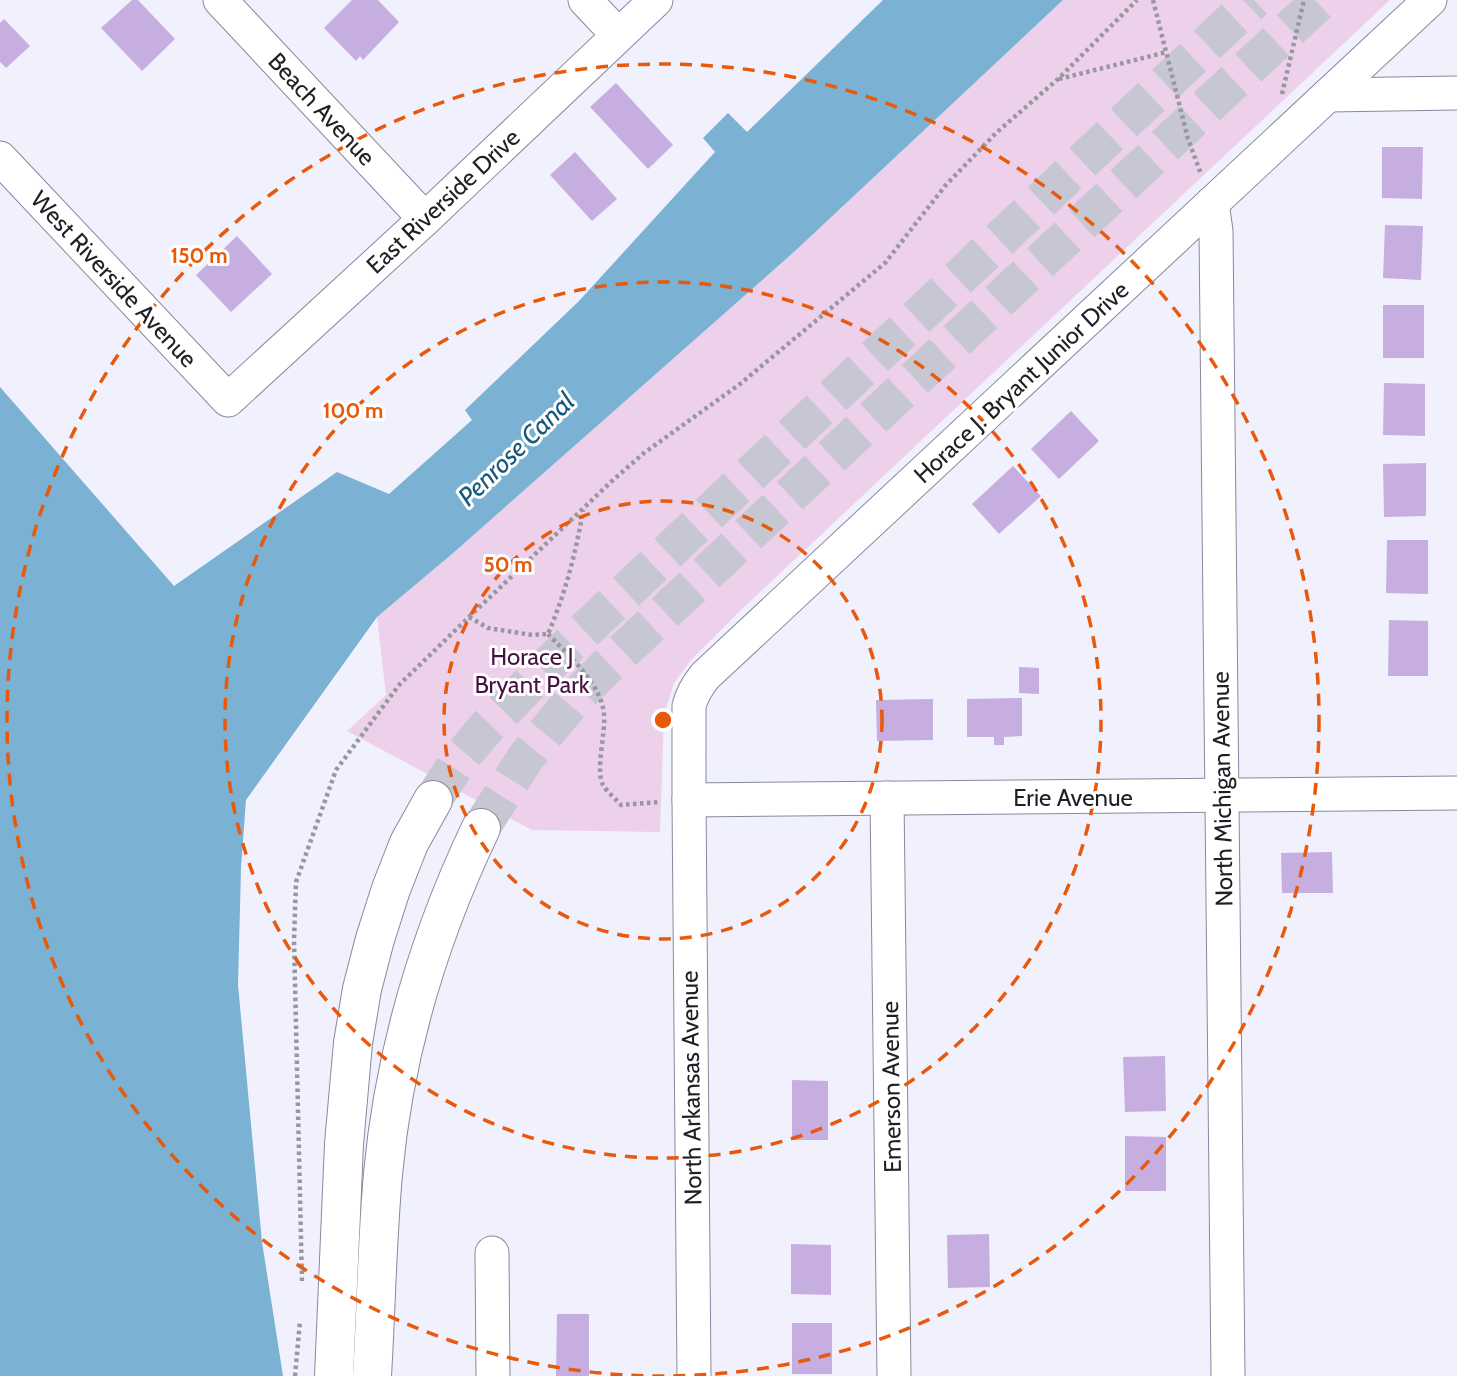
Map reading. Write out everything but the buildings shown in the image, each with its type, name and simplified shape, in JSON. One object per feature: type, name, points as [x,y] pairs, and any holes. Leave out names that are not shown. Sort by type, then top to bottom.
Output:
[{"type":"highway","points":[[334,1376],[345,1132],[353,1043],[362,989],[391,889],[409,843],[433,800]]},
{"type":"highway","points":[[373,1376],[383,1173],[400,1069],[425,966],[460,872],[481,828]]},
{"type":"street","name":"Beach Avenue","points":[[219,0],[425,219]]},
{"type":"street","points":[[585,0],[618,36]]},
{"type":"street","name":"East Riverside Drive","points":[[228,400],[425,219],[656,0]]},
{"type":"street","name":"Horace J. Bryant Junior Drive","points":[[689,800],[689,706],[697,685],[1430,0]]},
{"type":"street","points":[[1328,95],[1457,93]]},
{"type":"street","name":"West Riverside Avenue","points":[[0,158],[228,400]]},
{"type":"street","name":"North Michigan Avenue","points":[[1212,203],[1216,216],[1228,1376]]},
{"type":"street","name":"Erie Avenue","points":[[689,800],[1457,793]]},
{"type":"street","name":"Emerson Avenue","points":[[887,798],[894,1376]]},
{"type":"street","name":"North Arkansas Avenue","points":[[689,800],[694,1376]]},
{"type":"street","points":[[492,1253],[493,1376]]},
{"type":"path","points":[[302,1283],[294,940],[296,882],[336,771],[399,685],[468,617],[644,453],[740,384],[885,263],[945,186],[996,133],[1058,79],[1138,0]]},
{"type":"path","points":[[1153,0],[1188,139],[1212,203]]},
{"type":"path","points":[[1280,100],[1304,0]]},
{"type":"path","points":[[1058,79],[1167,52]]},
{"type":"path","points":[[548,634],[560,606],[579,539],[583,509]]},
{"type":"path","points":[[468,617],[488,628],[532,635],[548,634],[581,668],[596,691],[604,712],[600,758],[602,783],[621,805],[689,800]]},
{"type":"path","points":[[295,1376],[301,1310]]},
{"type":"green space","name":"Horace J Bryant Park","points":[[1063,0],[1390,0],[691,660],[674,683],[664,714],[660,832],[532,830],[347,731],[386,695],[377,617],[795,251]]},
{"type":"water","name":"Penrose Canal","points":[[883,0],[1063,0],[795,251],[377,617],[246,800],[241,867],[238,985],[262,1242],[283,1376],[0,1376],[0,387],[174,586],[337,472],[389,494],[472,420],[465,410],[579,301],[715,152],[703,138],[728,113],[747,132]]},
{"type":"tunnel","points":[[433,800],[459,760],[486,728],[546,667],[1254,0]]},
{"type":"tunnel","points":[[481,828],[526,757],[573,700],[604,669],[1321,0]]}]
